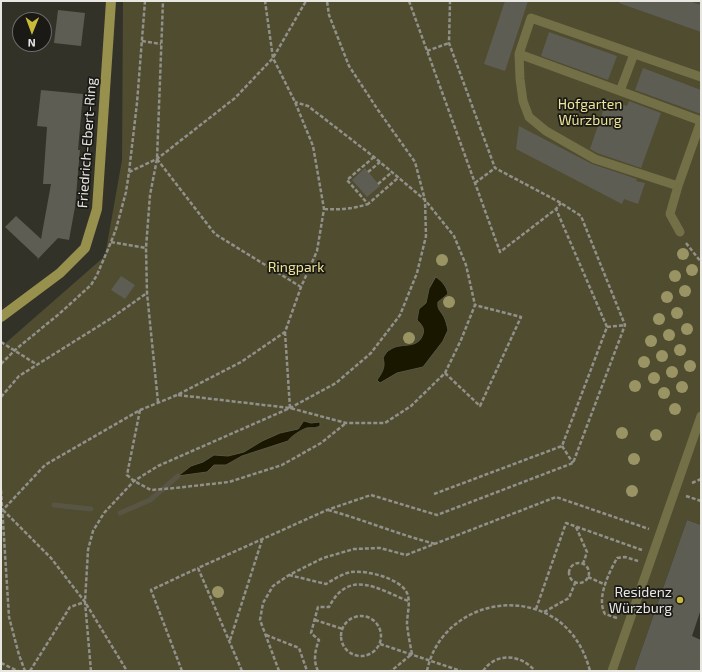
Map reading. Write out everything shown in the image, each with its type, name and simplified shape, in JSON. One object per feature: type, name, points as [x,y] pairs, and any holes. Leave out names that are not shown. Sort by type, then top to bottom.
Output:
[{"type":"main road","name":"Friedrich-Ebert-Ring","points":[[1,317],[60,274],[86,248],[97,209],[110,1]]},
{"type":"lane","points":[[678,186],[595,159],[546,131],[529,117],[523,101],[519,54],[531,18],[701,77]]},
{"type":"lane","points":[[519,54],[701,121],[678,186],[670,214],[680,232]]},
{"type":"lane","points":[[620,91],[634,54]]},
{"type":"lane","points":[[612,671],[701,416]]},
{"type":"path","points":[[1,364],[15,350],[59,314],[91,285],[98,275],[116,229],[126,192],[145,1]]},
{"type":"path","points":[[158,402],[147,293],[146,248],[150,195],[157,159],[163,1]]},
{"type":"path","points":[[264,1],[274,58],[313,146],[324,209],[317,251],[301,287],[285,332],[290,408]]},
{"type":"path","points":[[129,172],[157,159],[234,98],[274,58],[306,1]]},
{"type":"path","points":[[92,671],[85,602],[88,550],[93,531],[104,513],[134,481],[158,466],[290,408],[336,384],[371,353],[400,315],[417,273],[426,236],[425,200],[416,162],[378,110],[349,66],[329,15],[327,1]]},
{"type":"path","points":[[409,1],[500,252],[556,209],[561,203]]},
{"type":"path","points":[[182,671],[151,590],[327,510],[371,495],[437,515],[573,463],[625,324],[581,216],[561,203],[495,168],[449,43],[450,1]]},
{"type":"path","points":[[142,42],[161,44]]},
{"type":"path","points":[[427,51],[449,43]]},
{"type":"path","points":[[177,395],[290,408],[346,423],[385,423],[411,406],[445,373],[461,340],[475,305],[466,265],[454,236],[425,200],[399,177],[308,106],[294,102]]},
{"type":"path","points":[[368,204],[347,180],[374,157]]},
{"type":"path","points":[[157,159],[215,234],[301,287]]},
{"type":"path","points":[[368,172],[380,162]]},
{"type":"path","points":[[475,183],[495,168]]},
{"type":"path","points":[[378,184],[392,172]]},
{"type":"path","points":[[324,209],[342,210],[368,204],[399,177]]},
{"type":"path","points":[[434,494],[562,446],[607,326],[556,209]]},
{"type":"path","points":[[680,232],[689,247],[701,262]]},
{"type":"path","points":[[111,242],[146,248]]},
{"type":"path","points":[[1,397],[19,376],[110,319],[147,293]]},
{"type":"path","points":[[445,373],[480,406],[521,317],[475,305]]},
{"type":"path","points":[[607,326],[625,324]]},
{"type":"path","points":[[2,511],[45,465],[140,410],[177,395],[241,362],[285,332]]},
{"type":"path","points":[[1,342],[36,364]]},
{"type":"path","points":[[140,410],[127,475],[134,481],[151,490],[229,482],[282,465],[321,443],[346,423]]},
{"type":"path","points":[[562,446],[573,463]]},
{"type":"path","points":[[1,490],[9,617],[19,655],[25,671]]},
{"type":"path","points":[[280,671],[260,620],[263,603],[273,586],[289,575],[323,558],[354,549],[380,548],[406,555],[556,497],[661,533]]},
{"type":"path","points":[[327,510],[354,517],[410,538],[436,544]]},
{"type":"path","points":[[2,511],[51,558],[85,602],[127,671]]},
{"type":"path","points":[[536,609],[566,523],[653,554]]},
{"type":"path","points":[[576,526],[587,552],[583,564]]},
{"type":"path","points":[[230,641],[262,540]]},
{"type":"path","points":[[629,623],[605,614],[602,607],[606,585],[612,567],[617,558],[625,556],[650,565]]},
{"type":"path","points":[[574,564],[583,564],[589,571],[588,578],[584,582],[578,584],[574,583],[568,575],[569,569],[574,564]]},
{"type":"path","points":[[198,568],[242,671]]},
{"type":"path","points":[[289,575],[326,584],[338,577],[352,572],[369,572],[398,582],[406,592],[408,601],[407,622],[412,654]]},
{"type":"path","points":[[588,578],[606,585]]},
{"type":"path","points":[[543,612],[569,598],[574,583]]},
{"type":"path","points":[[318,671],[315,662],[315,655],[319,640],[311,633],[318,607],[329,607],[334,597],[340,591],[356,584],[365,584],[408,601]]},
{"type":"path","points":[[30,671],[70,607],[85,602]]},
{"type":"path","points":[[427,671],[429,660],[442,637],[461,619],[485,608],[511,605],[536,609],[561,623],[575,637],[585,655],[590,671]]},
{"type":"path","points":[[358,616],[365,616],[372,619],[377,624],[382,637],[380,644],[372,653],[360,656],[354,655],[349,652],[342,642],[343,629],[346,623],[352,619],[358,616]]},
{"type":"path","points":[[314,620],[343,629]]},
{"type":"path","points":[[266,635],[299,648],[307,671]]},
{"type":"path","points":[[380,644],[461,671]]},
{"type":"path","points":[[391,671],[412,654]]},
{"type":"path","points":[[483,671],[491,662],[510,656],[519,658],[528,663],[535,671]]},
{"type":"path","points":[[1,663],[18,671]]},
{"type":"green space","points":[[123,1],[701,1],[701,525],[687,520],[634,671],[1,671],[1,347],[105,256],[122,160]]},
{"type":"shaded area","points":[[436,277],[444,284],[448,294],[438,302],[439,309],[445,319],[448,330],[443,341],[423,367],[397,373],[380,383],[377,380],[383,370],[383,358],[385,354],[395,347],[414,344],[421,339],[423,328],[417,320],[419,309],[426,303],[429,289]]},
{"type":"shaded area","points":[[304,421],[311,423],[320,422],[320,426],[299,431],[288,441],[242,456],[226,465],[214,465],[207,472],[178,476],[191,466],[203,462],[214,455],[228,456],[244,452],[262,441],[280,433],[298,429]]},
{"type":"building","points":[[505,1],[528,1],[505,71],[484,64]]},
{"type":"building","points":[[620,1],[689,1],[701,5],[701,32],[619,3]]},
{"type":"building","points":[[58,10],[85,13],[81,46],[54,43]]},
{"type":"building","points":[[549,32],[617,56],[608,80],[541,56]]},
{"type":"building","points":[[643,68],[701,90],[701,114],[635,90]]},
{"type":"building","points":[[41,90],[83,94],[75,207],[69,240],[58,238],[37,260],[38,258],[5,227],[16,216],[41,239],[51,184],[43,184],[47,127],[37,126]]},
{"type":"building","points":[[607,99],[627,106],[629,101],[661,113],[641,168],[597,153],[590,149]]},
{"type":"building","points":[[519,126],[592,164],[645,183],[638,204],[624,199],[622,204],[516,149]]},
{"type":"building","points":[[365,168],[380,186],[367,197],[352,180]]},
{"type":"building","points":[[121,276],[135,285],[125,299],[111,290]]},
{"type":"building","name":"Residenz Würzburg","points":[[687,520],[701,525],[701,609],[692,636],[701,640],[701,671],[634,671]]},
{"type":"waterway","points":[[120,513],[150,500],[178,476]]},
{"type":"waterway","points":[[54,505],[91,509]]},
{"type":"place","name":"Residenz Würzburg","points":[[680,600]]},
{"type":"park label","name":"Hofgarten Würzburg","points":[[590,112]]},
{"type":"park label","name":"Ringpark","points":[[296,267]]}]
